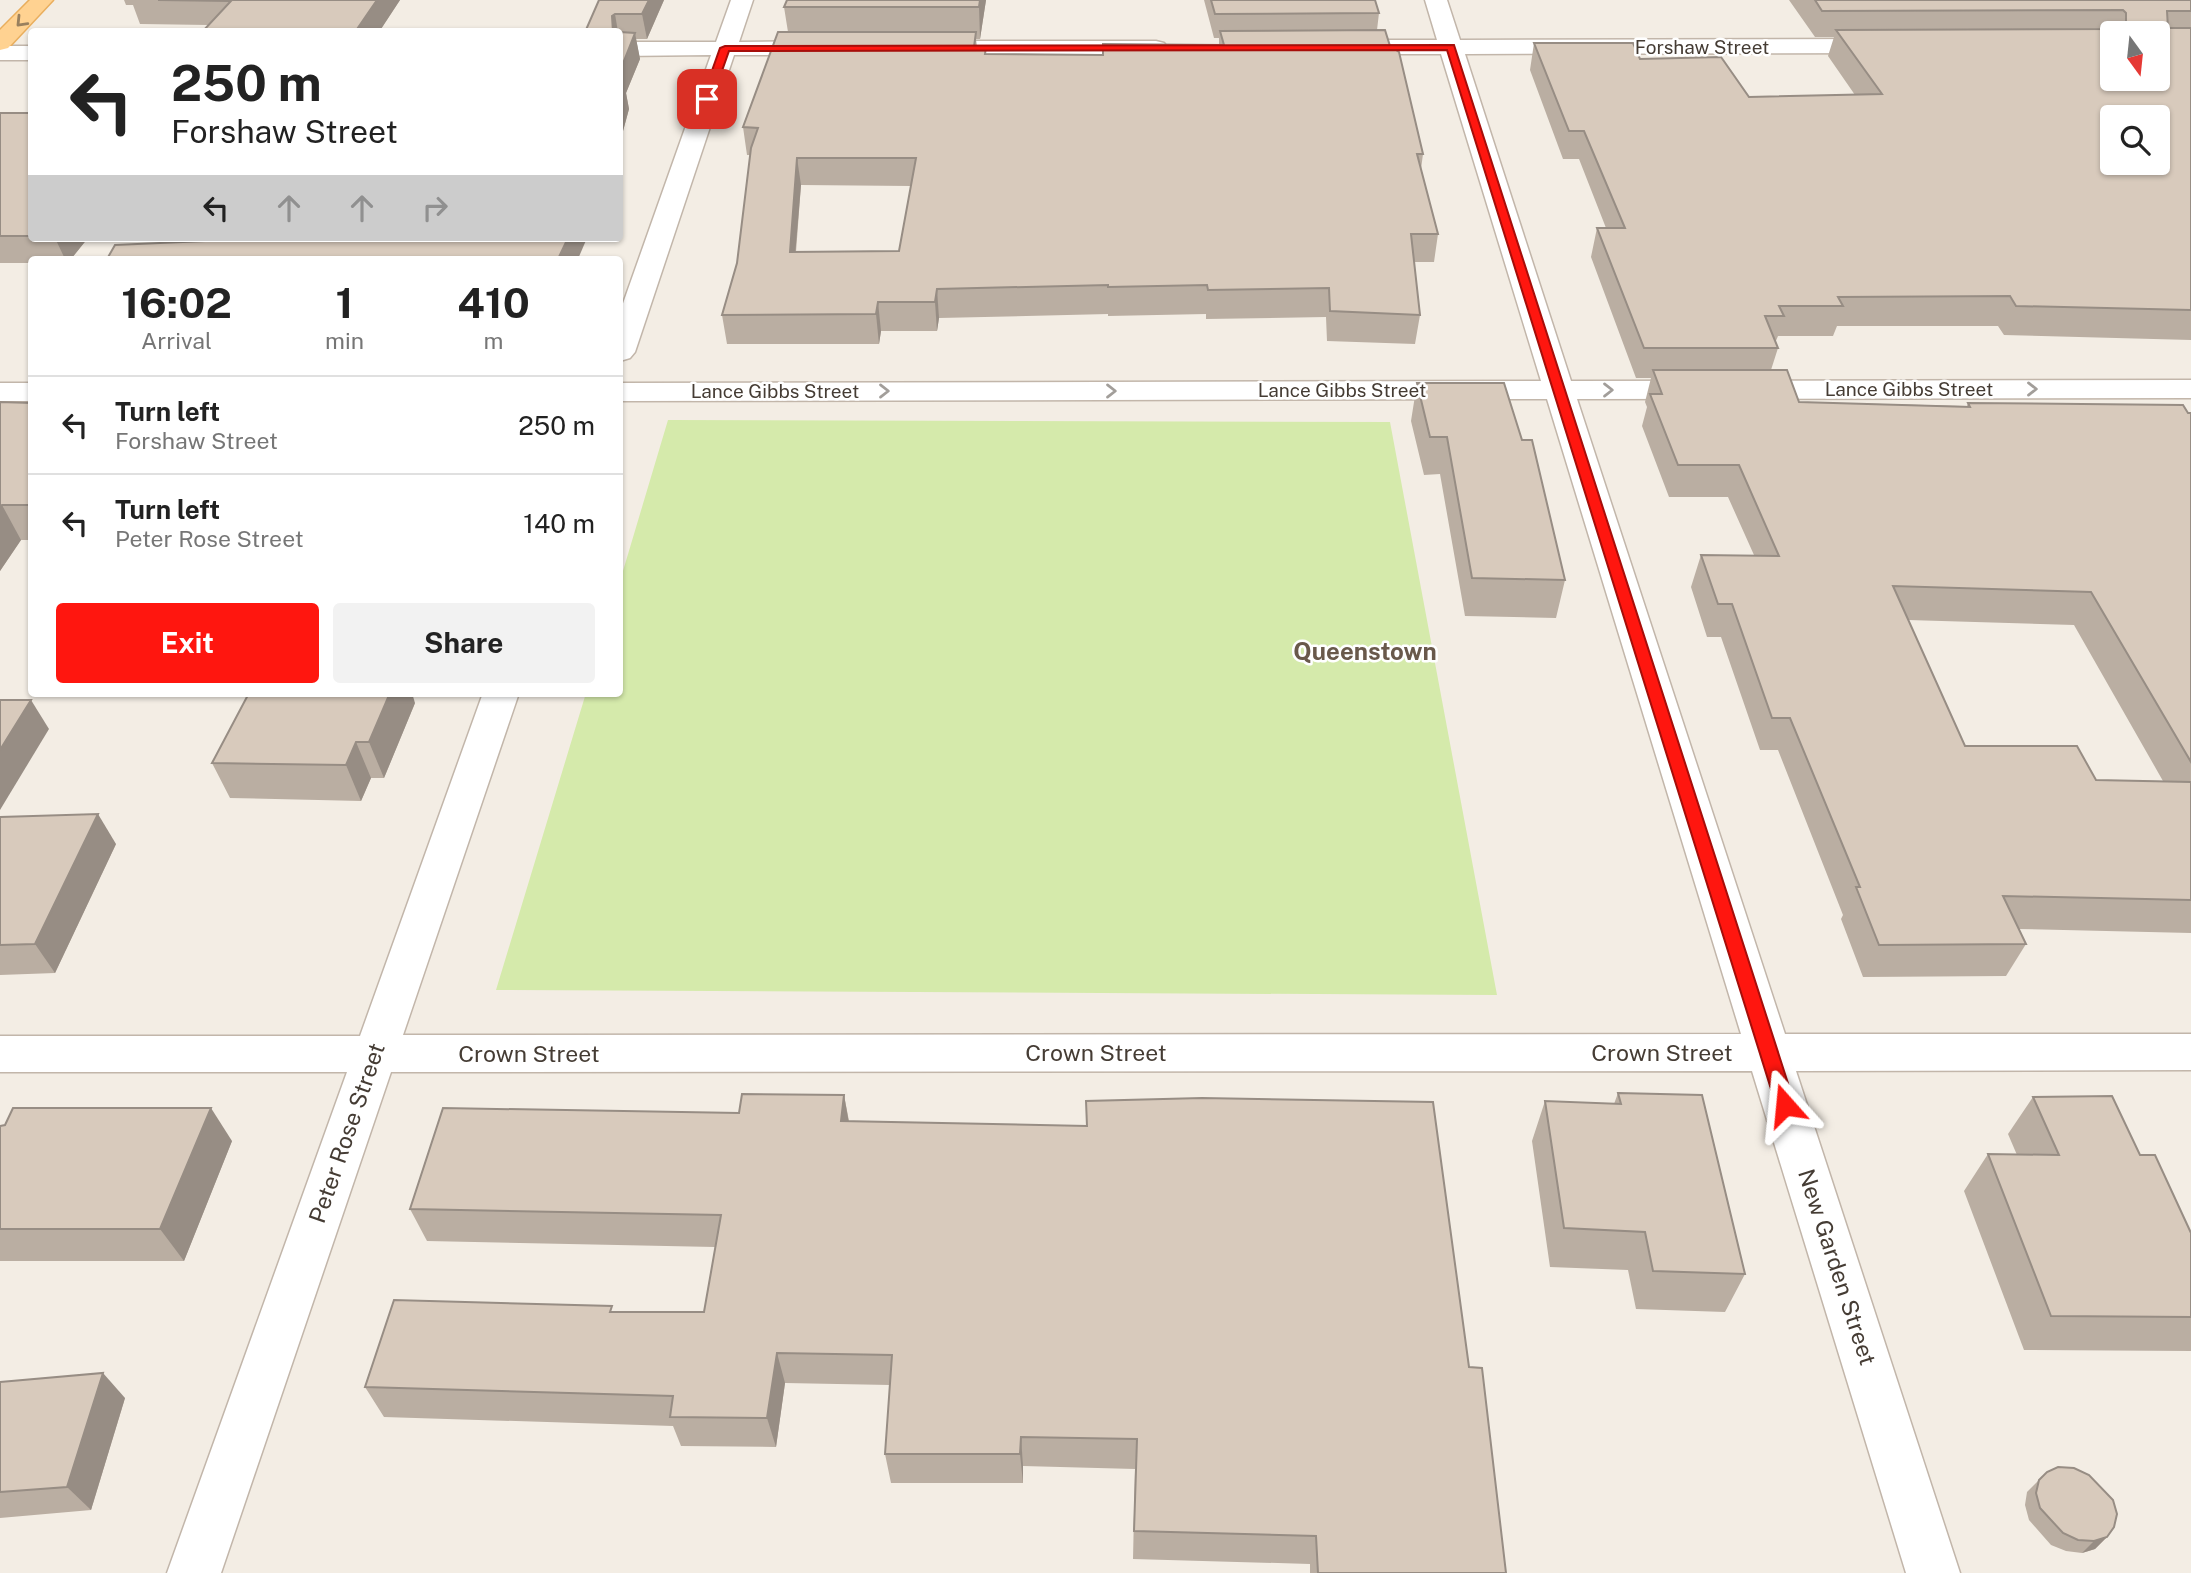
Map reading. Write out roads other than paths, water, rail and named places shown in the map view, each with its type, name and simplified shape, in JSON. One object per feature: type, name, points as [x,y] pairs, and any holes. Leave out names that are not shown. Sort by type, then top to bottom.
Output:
[{"type":"main road","points":[[0,43],[42,0]]},
{"type":"street","points":[[623,343],[742,0]]},
{"type":"street","name":"New Garden Street","points":[[1436,0],[1933,1573]]},
{"type":"street","name":"Forshaw Street","points":[[1311,47],[1907,46]]},
{"type":"street","points":[[623,49],[850,48]]},
{"type":"street","points":[[906,48],[1171,48]]},
{"type":"street","points":[[0,53],[28,53]]},
{"type":"street","name":"Lance Gibbs Street","points":[[623,391],[2191,389]]},
{"type":"street","points":[[0,392],[28,392]]},
{"type":"street","name":"Peter Rose Street","points":[[194,1573],[500,697]]},
{"type":"street","name":"Crown Street","points":[[0,1054],[2191,1052]]},
{"type":"district","name":"Queenstown","points":[[1365,652]]}]
